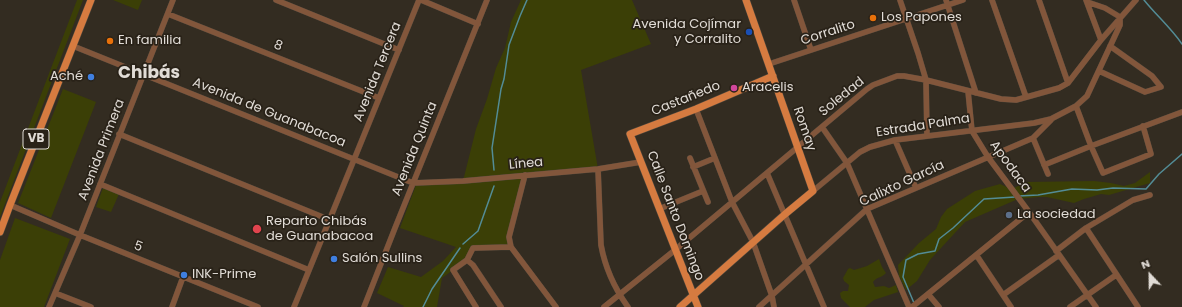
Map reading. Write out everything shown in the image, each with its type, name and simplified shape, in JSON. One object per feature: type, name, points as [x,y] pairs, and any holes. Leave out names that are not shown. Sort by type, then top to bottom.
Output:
[{"type":"main road","name":"VB","points":[[0,232],[91,0]]},
{"type":"main road","name":"Romay","points":[[746,0],[813,190]]},
{"type":"main road","name":"Castañedo","points":[[630,134],[696,109],[773,76]]},
{"type":"main road","name":"Calle Santo Domingo","points":[[630,134],[698,307]]},
{"type":"main road","name":"Estrada Palma","points":[[680,307],[813,190]]},
{"type":"street","name":"Avenida Primera","points":[[49,307],[80,235],[119,134],[174,0]]},
{"type":"street","points":[[276,0],[399,50]]},
{"type":"street","points":[[420,0],[478,24]]},
{"type":"street","name":"Avenida Tercera","points":[[294,307],[420,0]]},
{"type":"street","name":"Avenida Quinta","points":[[364,307],[488,0]]},
{"type":"street","points":[[794,0],[811,50]]},
{"type":"street","points":[[900,0],[926,80],[927,136]]},
{"type":"street","name":"Corralito","points":[[769,64],[906,19],[946,3],[963,0]]},
{"type":"street","points":[[992,0],[1026,97]]},
{"type":"street","points":[[1039,0],[1068,82]]},
{"type":"street","name":"Estrada Palma","points":[[813,190],[860,152],[870,147],[895,140],[1034,123],[1051,119],[1076,106],[1087,96],[1120,25],[1120,18],[1135,0]]},
{"type":"street","points":[[1086,1],[1105,8],[1120,18]]},
{"type":"street","points":[[1086,1],[1101,40]]},
{"type":"street","points":[[946,3],[976,92]]},
{"type":"street","name":"8","points":[[168,14],[379,98]]},
{"type":"street","name":"Soledad","points":[[604,307],[675,250],[867,89],[897,76],[926,80],[1000,99],[1016,100],[1059,88],[1068,82],[1120,18]]},
{"type":"street","name":"Avenida de Guanabacoa","points":[[73,46],[413,183]]},
{"type":"street","points":[[1099,71],[1145,92],[1161,87],[1152,76],[1110,46]]},
{"type":"street","name":"Apodaca","points":[[968,92],[972,131],[988,157],[1096,307]]},
{"type":"street","points":[[1076,106],[1091,146],[1104,173],[1152,154],[1143,126]]},
{"type":"street","points":[[696,109],[732,202],[753,242],[772,296],[774,307]]},
{"type":"street","points":[[1044,165],[1182,112]]},
{"type":"street","name":"Calixto García","points":[[759,307],[867,209],[1033,138],[1051,119]]},
{"type":"street","points":[[822,127],[847,163],[909,307]]},
{"type":"street","points":[[119,134],[330,220]]},
{"type":"street","points":[[1033,138],[1048,174]]},
{"type":"street","points":[[895,140],[916,188]]},
{"type":"street","points":[[690,158],[708,202]]},
{"type":"street","points":[[693,167],[715,158]]},
{"type":"street","name":"Línea","points":[[413,183],[463,181],[598,169],[641,162]]},
{"type":"street","points":[[598,169],[601,245],[604,260],[619,295],[628,307]]},
{"type":"street","points":[[767,173],[824,307]]},
{"type":"street","points":[[525,175],[508,237],[511,248],[556,307]]},
{"type":"street","points":[[100,184],[309,270]]},
{"type":"street","points":[[659,209],[703,191]]},
{"type":"street","points":[[1003,295],[1058,253],[1086,228],[1133,200],[1150,195]]},
{"type":"street","name":"5","points":[[10,205],[258,307]]},
{"type":"street","points":[[912,307],[977,256],[1029,212]]},
{"type":"street","points":[[1086,228],[1138,307]]},
{"type":"street","points":[[476,307],[453,270],[467,260],[473,248],[511,248]]},
{"type":"street","points":[[977,256],[1011,307]]},
{"type":"street","points":[[467,260],[473,266],[501,307]]},
{"type":"street","points":[[1070,307],[1116,275]]},
{"type":"street","points":[[172,307],[183,277]]},
{"type":"street","points":[[56,293],[90,307]]},
{"type":"street","points":[[928,294],[939,307]]},
{"type":"green space","points":[[77,0],[83,0],[0,217],[0,202]]},
{"type":"green space","points":[[113,0],[142,0],[138,10]]},
{"type":"green space","points":[[521,0],[632,0],[651,44],[581,70],[598,169],[525,175],[507,236],[511,247],[473,248],[467,260],[442,278],[437,307],[403,307],[404,306],[377,293],[388,267],[421,277],[443,261],[456,247],[400,228],[416,185],[463,181],[476,129],[496,68],[505,48],[511,22]]},
{"type":"green space","points":[[63,89],[96,102],[51,218],[18,203]]},
{"type":"green space","points":[[1150,172],[1150,183],[1109,195],[1101,194],[1074,203],[1047,197],[1018,199],[965,222],[930,260],[917,281],[906,290],[899,276],[898,265],[919,243],[936,229],[941,217],[947,209],[975,191],[1000,184],[1011,189],[1028,182],[1094,181],[1124,186],[1135,183]]},
{"type":"green space","points":[[103,188],[119,194],[111,212],[96,207]]},
{"type":"green space","points":[[15,218],[70,239],[44,307],[0,307],[0,260]]},
{"type":"green space","points":[[879,259],[886,273],[874,280],[873,282],[875,287],[884,286],[889,288],[896,285],[898,292],[874,300],[865,307],[850,307],[841,298],[840,293],[843,291],[848,291],[849,285],[843,278],[848,269],[850,268],[854,270],[867,266]]},
{"type":"waterway","points":[[494,170],[492,148],[509,45],[527,0]]},
{"type":"waterway","points":[[1144,0],[1182,44]]},
{"type":"waterway","points":[[1019,196],[1038,195],[1072,189],[1146,189],[1159,174],[1182,154]]},
{"type":"waterway","points":[[463,244],[478,231],[494,186]]},
{"type":"waterway","points":[[914,303],[903,277],[906,260],[918,254],[935,251],[939,239],[984,199],[1015,197]]},
{"type":"waterway","points":[[423,307],[432,289],[460,248]]},
{"type":"place","name":"Los Papones","points":[[873,18]]},
{"type":"place","name":"Avenida Cojímar y Corralito","points":[[749,32]]},
{"type":"place","name":"En familia","points":[[110,41]]},
{"type":"place","name":"Aché","points":[[91,77]]},
{"type":"place","name":"Aracelis","points":[[734,88]]},
{"type":"place","name":"La sociedad","points":[[1009,215]]},
{"type":"place","name":"Reparto Chibás de Guanabacoa","points":[[257,229]]},
{"type":"place","name":"Salón Sullins","points":[[334,259]]},
{"type":"place","name":"INK-Prime","points":[[184,275]]},
{"type":"district","name":"Chibás","points":[[149,74]]}]
